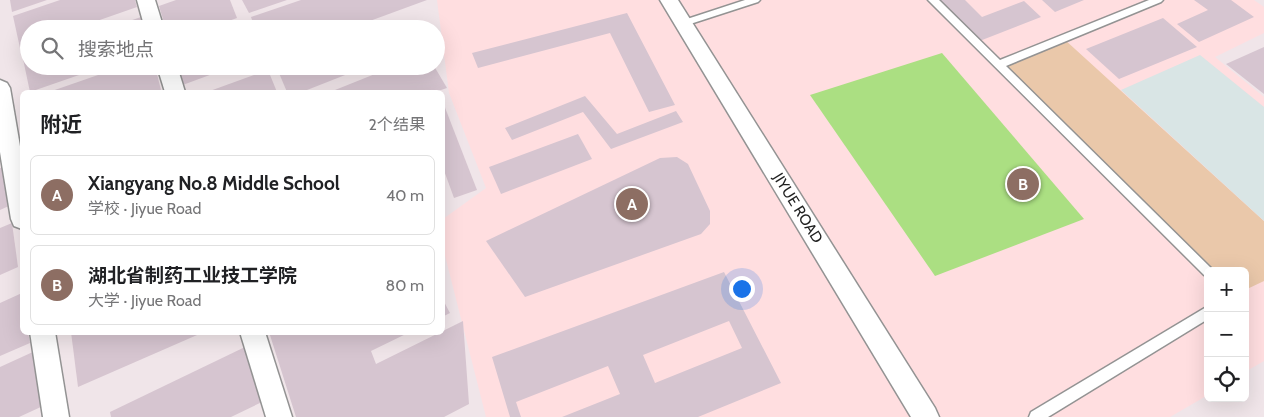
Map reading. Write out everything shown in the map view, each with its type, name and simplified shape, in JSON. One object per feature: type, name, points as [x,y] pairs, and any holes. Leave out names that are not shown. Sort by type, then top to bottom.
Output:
[{"type":"street","points":[[146,0],[152,20]]},
{"type":"street","name":"JIYUE ROAD","points":[[670,0],[926,417]]},
{"type":"street","points":[[170,75],[174,90]]},
{"type":"street","points":[[0,88],[20,207]]},
{"type":"street","points":[[42,335],[56,417]]},
{"type":"street","points":[[253,335],[279,417]]},
{"type":"lane","points":[[684,23],[755,0]]},
{"type":"lane","points":[[933,0],[1204,267]]},
{"type":"lane","points":[[999,65],[1158,0]]},
{"type":"lane","points":[[1036,417],[1204,314]]},
{"type":"shaded area","points":[[437,0],[1254,0],[1264,7],[1264,33],[1215,57],[1264,97],[1264,361],[1249,370],[1249,267],[1204,267],[1204,397],[1170,417],[486,417],[445,256],[445,218],[486,188],[449,93],[445,62],[445,20],[440,20]]},
{"type":"shaded area","points":[[1064,39],[1264,221],[1264,281],[1249,288],[1249,267],[1204,267],[999,65]]},
{"type":"shaded area","points":[[1200,55],[1264,107],[1264,221],[1121,90]]},
{"type":"green space","points":[[942,53],[1084,219],[935,276],[810,95]]},
{"type":"building","points":[[10,0],[47,0],[12,12]]},
{"type":"building","points":[[60,0],[135,0],[137,7],[100,20],[20,20],[20,48],[13,16]]},
{"type":"building","points":[[176,0],[230,0],[237,18],[231,20],[163,20],[159,6]]},
{"type":"building","points":[[242,0],[287,0],[249,13]]},
{"type":"building","points":[[301,0],[427,0],[373,20],[252,20],[251,17]]},
{"type":"building","points":[[935,0],[965,0],[982,17],[1024,1],[1041,17],[977,42]]},
{"type":"building","points":[[1042,0],[1084,0],[1055,12]]},
{"type":"building","points":[[1194,0],[1231,0],[1254,17],[1199,42],[1177,24],[1208,10]]},
{"type":"building","points":[[627,13],[675,105],[649,112],[610,33],[478,68],[472,53]]},
{"type":"building","points":[[1163,18],[1197,47],[1119,79],[1086,49]]},
{"type":"building","points":[[1264,47],[1264,94],[1226,64]]},
{"type":"building","points":[[26,75],[79,75],[36,90],[30,90]]},
{"type":"building","points":[[98,75],[157,75],[161,90],[55,90]]},
{"type":"building","points":[[177,75],[210,75],[180,86]]},
{"type":"building","points":[[254,75],[270,75],[276,90],[213,90]]},
{"type":"building","points":[[280,75],[345,75],[307,90],[286,90]]},
{"type":"building","points":[[372,75],[439,75],[447,88],[441,90],[335,90]]},
{"type":"building","points":[[585,96],[617,134],[676,111],[683,122],[611,149],[583,112],[512,140],[505,128]]},
{"type":"building","points":[[445,108],[477,190],[454,198],[445,173]]},
{"type":"building","points":[[578,134],[592,159],[501,194],[489,167]]},
{"type":"building","points":[[677,157],[688,164],[710,211],[710,224],[701,234],[525,297],[486,241],[660,158]]},
{"type":"building","points":[[5,166],[11,205],[0,210],[0,168]]},
{"type":"building","points":[[12,223],[18,267],[0,275],[0,228]]},
{"type":"building","points":[[724,272],[781,383],[698,417],[562,417],[620,394],[608,366],[516,402],[521,417],[510,417],[492,357]],"holes":[[[729,321],[742,348],[655,383],[643,355]]]},
{"type":"building","points":[[20,294],[20,335],[29,335],[30,343],[0,356],[0,303]]},
{"type":"building","points":[[445,304],[450,313],[445,316]]},
{"type":"building","points":[[463,321],[469,404],[444,417],[296,417],[270,335],[404,335],[371,351],[376,364],[435,335],[445,335],[445,330]]},
{"type":"building","points":[[71,335],[197,335],[78,387]]},
{"type":"building","points":[[245,347],[262,402],[231,417],[111,417],[110,412]]},
{"type":"building","points":[[35,351],[43,406],[19,417],[0,417],[0,367]]},
{"type":"place","name":"湖北省制药工业技工学院","points":[[1023,184]]},
{"type":"place","name":"Xiangyang No.8 Middle School","points":[[632,204]]}]
